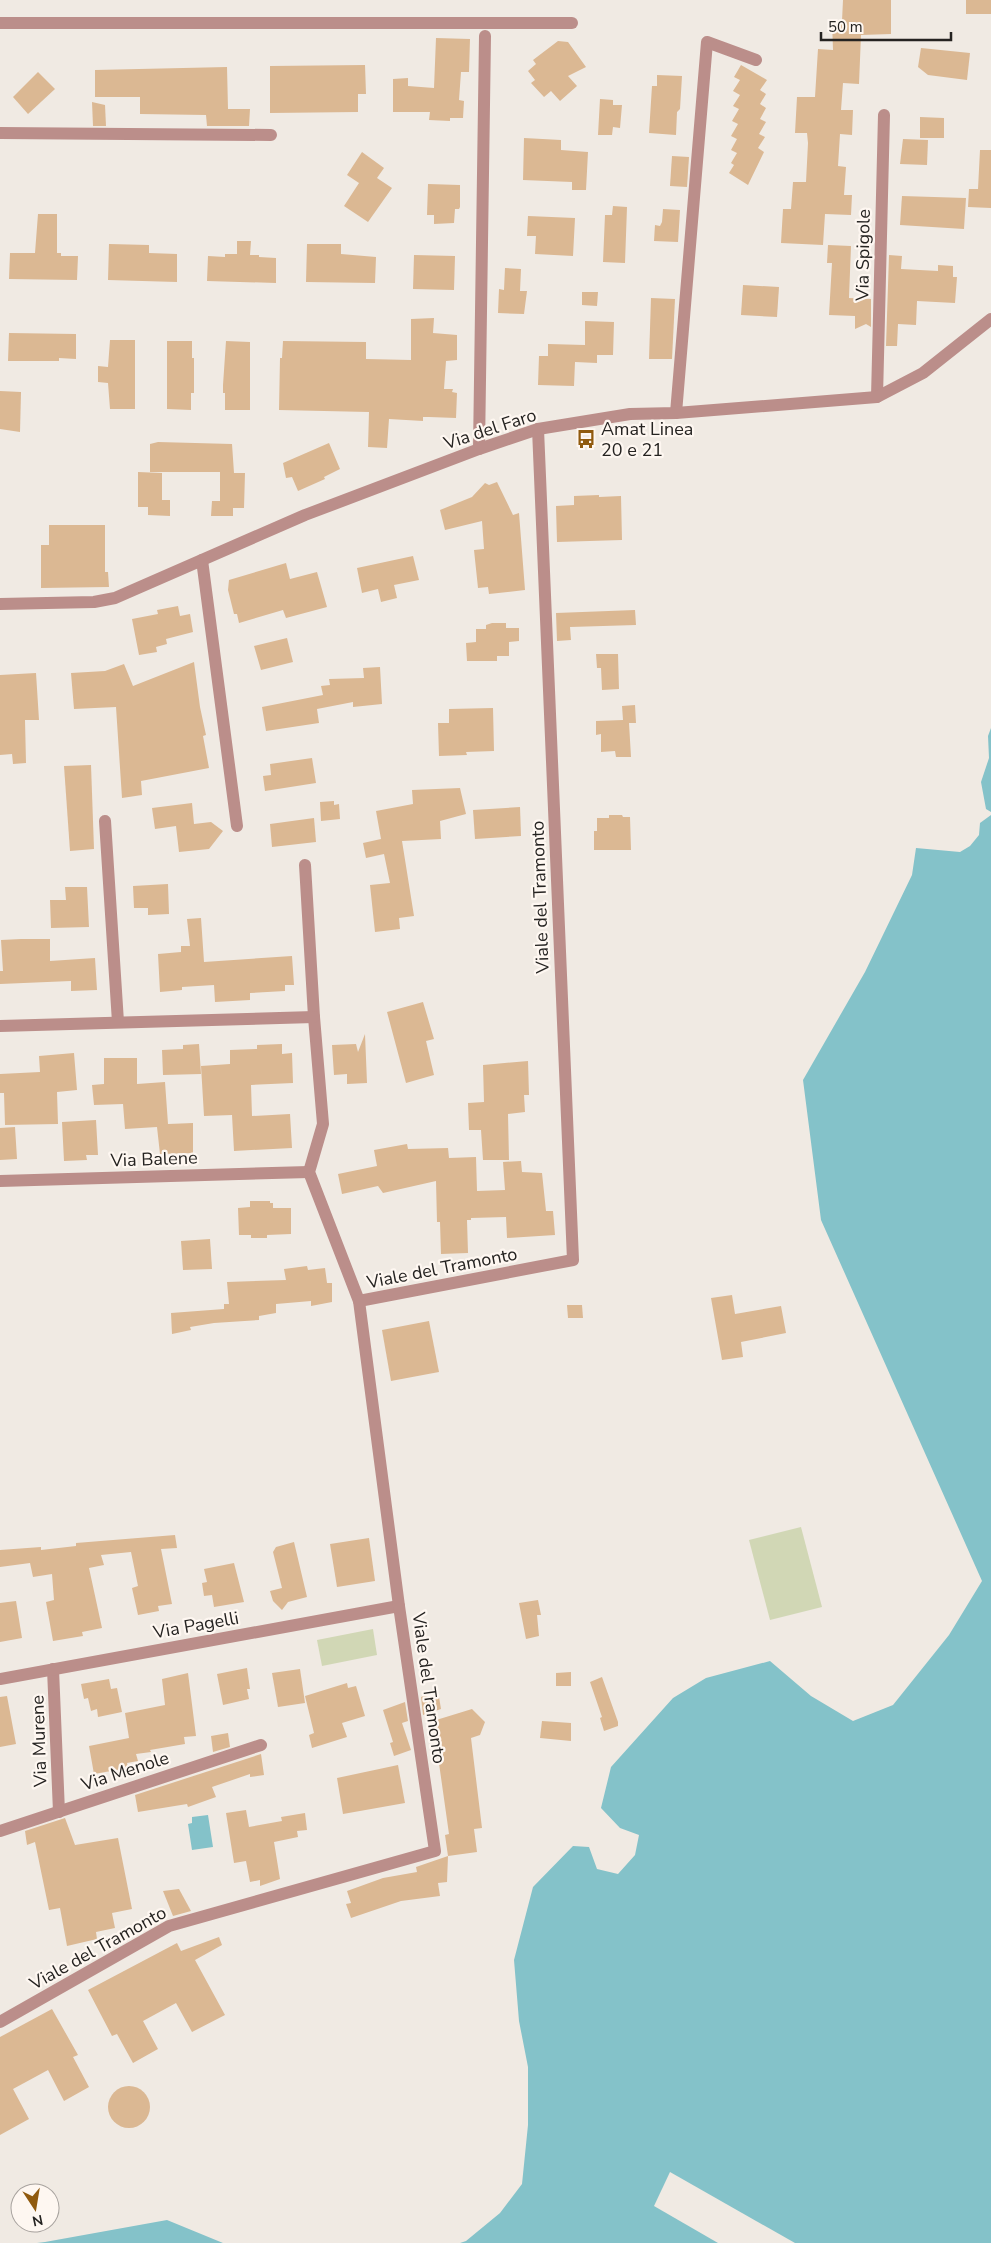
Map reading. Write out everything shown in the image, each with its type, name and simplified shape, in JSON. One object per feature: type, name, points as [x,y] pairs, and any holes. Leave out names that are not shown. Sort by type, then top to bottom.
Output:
[{"type":"street","points":[[0,23],[572,23]]},
{"type":"street","points":[[479,449],[486,36]]},
{"type":"street","points":[[676,413],[707,42],[756,60]]},
{"type":"street","name":"Via Spigole","points":[[877,396],[884,114]]},
{"type":"street","points":[[0,133],[271,136]]},
{"type":"street","name":"Via del Faro","points":[[0,604],[94,602],[115,598],[305,515],[479,449],[538,430],[630,414],[676,413],[877,396],[924,373],[991,319]]},
{"type":"street","name":"Viale del Tramonto","points":[[0,2022],[169,1926],[435,1851],[399,1606],[360,1301],[573,1260],[538,430]]},
{"type":"street","points":[[202,560],[237,826]]},
{"type":"street","points":[[105,821],[118,1022]]},
{"type":"street","points":[[305,864],[314,1017],[324,1124],[309,1172],[360,1301]]},
{"type":"street","points":[[0,1026],[314,1017]]},
{"type":"street","name":"Via Balene","points":[[0,1182],[309,1172]]},
{"type":"street","name":"Via Pagelli","points":[[0,1679],[399,1606]]},
{"type":"street","name":"Via Murene","points":[[54,1669],[59,1812]]},
{"type":"street","name":"Via Menole","points":[[0,1831],[261,1745]]},
{"type":"green space","points":[[801,1527],[822,1607],[770,1620],[749,1540]]},
{"type":"green space","points":[[373,1629],[377,1655],[322,1666],[317,1640]]},
{"type":"water","points":[[991,728],[991,812],[986,809],[981,782],[989,758],[988,736]]},
{"type":"water","points":[[991,815],[991,2243],[460,2243],[466,2241],[500,2213],[522,2184],[528,2125],[528,2067],[519,2021],[514,1960],[533,1887],[573,1846],[589,1847],[597,1869],[618,1874],[635,1855],[639,1835],[620,1828],[601,1808],[611,1767],[673,1698],[706,1678],[770,1661],[811,1696],[853,1721],[893,1705],[949,1635],[982,1581],[821,1220],[803,1080],[865,972],[912,875],[916,848],[960,852],[970,846],[979,835],[980,823]]},
{"type":"water","points":[[208,1815],[213,1847],[192,1850],[188,1824],[192,1823],[192,1817]]},
{"type":"water","points":[[167,2220],[223,2243],[37,2243],[45,2242]]},
{"type":"pier","points":[[670,2172],[795,2243],[718,2243],[654,2206]]},
{"type":"building","points":[[843,0],[891,0],[891,34],[861,35],[859,84],[843,83],[841,110],[853,110],[852,135],[840,134],[838,166],[846,167],[844,195],[852,195],[851,215],[825,214],[823,245],[781,243],[783,209],[791,209],[793,182],[806,182],[807,133],[795,133],[797,97],[815,97],[818,49],[833,50],[832,21],[842,21]]},
{"type":"building","points":[[966,0],[991,0],[991,14],[966,14]]},
{"type":"building","points":[[436,38],[470,39],[469,72],[461,72],[459,100],[464,101],[463,118],[450,118],[450,121],[429,120],[430,112],[393,112],[393,79],[408,78],[408,86],[434,88]]},
{"type":"building","points":[[558,41],[568,42],[586,67],[568,76],[577,86],[560,101],[551,91],[544,97],[531,83],[535,80],[528,71],[536,64],[533,60]]},
{"type":"building","points":[[921,48],[970,53],[967,80],[928,75],[918,67]]},
{"type":"building","points":[[365,65],[366,94],[358,94],[358,112],[270,113],[270,66]]},
{"type":"building","points":[[741,65],[767,80],[760,90],[766,94],[760,104],[766,108],[760,119],[766,122],[759,134],[765,137],[758,148],[764,152],[748,185],[729,173],[734,165],[731,163],[737,153],[731,150],[737,139],[731,136],[738,124],[732,121],[739,109],[733,106],[740,95],[733,91],[740,80],[734,77]]},
{"type":"building","points":[[227,67],[228,109],[250,109],[249,126],[207,126],[206,115],[140,114],[140,97],[95,97],[95,70]]},
{"type":"building","points":[[38,72],[55,89],[28,114],[13,97]]},
{"type":"building","points":[[657,75],[682,76],[676,135],[649,133],[652,86],[657,86]]},
{"type":"building","points":[[600,99],[613,100],[613,105],[622,105],[620,128],[613,127],[612,135],[598,135]]},
{"type":"building","points":[[92,102],[105,105],[106,126],[93,126]]},
{"type":"building","points":[[920,117],[944,118],[944,138],[920,138]]},
{"type":"building","points":[[524,138],[561,140],[561,150],[588,152],[586,190],[572,190],[572,182],[523,180]]},
{"type":"building","points":[[903,139],[928,140],[927,165],[900,164]]},
{"type":"building","points":[[980,150],[991,150],[991,208],[968,207],[969,189],[978,189]]},
{"type":"building","points":[[362,152],[384,168],[377,178],[392,188],[368,222],[344,206],[359,183],[347,175]]},
{"type":"building","points":[[672,156],[689,157],[687,187],[670,186]]},
{"type":"building","points":[[428,184],[460,185],[460,207],[455,209],[454,223],[434,224],[434,215],[427,215]]},
{"type":"building","points":[[902,196],[966,198],[964,229],[900,225]]},
{"type":"building","points":[[613,206],[627,207],[625,263],[603,262],[605,215],[612,215]]},
{"type":"building","points":[[663,209],[680,210],[678,242],[654,241],[655,225],[660,226],[662,222]]},
{"type":"building","points":[[38,214],[57,214],[57,253],[61,253],[61,256],[78,256],[77,280],[9,279],[10,253],[35,253]]},
{"type":"building","points":[[528,216],[575,218],[573,256],[535,254],[536,236],[527,236]]},
{"type":"building","points":[[237,241],[251,241],[250,255],[276,258],[276,283],[207,281],[208,256],[225,257],[225,254],[237,254]]},
{"type":"building","points":[[109,244],[149,245],[149,253],[177,254],[177,282],[108,280]]},
{"type":"building","points":[[307,244],[341,244],[341,254],[376,257],[375,283],[306,282]]},
{"type":"building","points":[[828,245],[851,246],[849,298],[871,299],[871,327],[866,324],[855,329],[855,316],[829,315],[832,263],[827,263]]},
{"type":"building","points":[[414,255],[455,256],[454,290],[413,289]]},
{"type":"building","points":[[889,255],[902,256],[901,269],[938,271],[938,265],[953,266],[953,277],[957,277],[955,303],[917,301],[916,325],[898,324],[897,346],[886,346]]},
{"type":"building","points":[[505,268],[521,269],[520,291],[527,291],[524,314],[498,313],[499,289],[504,290]]},
{"type":"building","points":[[743,285],[779,287],[777,317],[741,315]]},
{"type":"building","points":[[582,292],[598,292],[597,306],[582,305]]},
{"type":"building","points":[[651,298],[675,299],[672,359],[649,359]]},
{"type":"building","points":[[434,318],[433,333],[457,335],[457,360],[446,361],[444,389],[453,389],[452,392],[457,393],[456,418],[423,417],[423,421],[389,419],[387,448],[368,447],[369,412],[279,410],[280,358],[282,358],[283,341],[366,342],[366,359],[411,360],[411,319]]},
{"type":"building","points":[[585,321],[614,322],[613,355],[597,355],[597,363],[575,362],[574,386],[538,385],[539,356],[548,356],[548,344],[585,345]]},
{"type":"building","points":[[9,333],[76,334],[76,359],[8,361]]},
{"type":"building","points":[[110,340],[135,340],[135,409],[110,409],[108,383],[98,382],[98,366],[108,367]]},
{"type":"building","points":[[167,341],[192,341],[194,393],[191,393],[191,410],[167,409]]},
{"type":"building","points":[[226,341],[250,342],[250,410],[225,410],[223,385]]},
{"type":"building","points":[[0,391],[21,392],[20,432],[0,429]]},
{"type":"building","points":[[158,442],[232,444],[234,473],[245,473],[244,508],[233,508],[233,516],[211,516],[212,501],[220,501],[220,472],[150,472],[150,444]]},
{"type":"building","points":[[329,443],[340,469],[324,477],[325,479],[298,491],[292,477],[286,478],[283,463]]},
{"type":"building","points":[[138,472],[162,473],[162,500],[170,500],[170,516],[148,515],[148,507],[138,507]]},
{"type":"building","points":[[497,482],[513,515],[519,513],[525,590],[489,594],[488,587],[478,588],[474,550],[484,549],[482,521],[445,530],[440,510],[472,497],[485,483],[489,485]]},
{"type":"building","points":[[599,495],[599,497],[621,496],[622,540],[557,542],[556,506],[574,505],[574,496]]},
{"type":"building","points":[[49,525],[105,525],[105,572],[108,572],[109,587],[41,588],[41,545],[49,545]]},
{"type":"building","points":[[413,556],[419,580],[394,585],[397,598],[381,602],[378,589],[362,593],[357,568]]},
{"type":"building","points":[[286,563],[290,579],[317,572],[327,607],[286,618],[283,610],[239,623],[237,614],[234,614],[228,590],[229,580]]},
{"type":"building","points":[[178,606],[180,616],[190,614],[193,632],[166,639],[167,644],[156,647],[157,652],[139,655],[132,619],[158,614],[157,610]]},
{"type":"building","points":[[635,610],[636,625],[570,627],[571,640],[557,641],[556,613]]},
{"type":"building","points":[[506,623],[506,628],[519,628],[519,641],[509,642],[509,656],[497,656],[497,661],[467,661],[466,643],[476,642],[476,629],[486,629],[486,625]]},
{"type":"building","points":[[287,638],[293,662],[261,670],[254,646]]},
{"type":"building","points":[[596,654],[618,654],[619,689],[602,690],[601,668],[597,668]]},
{"type":"building","points":[[194,662],[206,735],[203,736],[209,768],[141,781],[142,795],[122,798],[116,707],[74,709],[71,673],[105,671],[124,664],[133,686]]},
{"type":"building","points":[[380,667],[382,704],[353,707],[353,702],[317,709],[319,723],[266,731],[262,707],[323,695],[321,686],[330,685],[329,679],[364,678],[363,668]]},
{"type":"building","points":[[36,673],[39,720],[25,720],[26,763],[13,764],[12,754],[0,755],[0,675]]},
{"type":"building","points":[[635,705],[636,723],[629,723],[631,757],[616,757],[615,751],[601,752],[601,734],[596,735],[596,721],[623,720],[622,706]]},
{"type":"building","points":[[493,708],[494,751],[466,752],[467,755],[439,756],[438,723],[449,723],[449,709]]},
{"type":"building","points":[[312,758],[316,783],[265,791],[263,776],[271,775],[270,764]]},
{"type":"building","points":[[91,765],[94,849],[70,851],[64,766]]},
{"type":"building","points":[[460,788],[466,814],[440,821],[441,839],[402,841],[414,916],[399,918],[400,929],[375,932],[370,885],[390,883],[384,854],[366,858],[363,843],[381,839],[376,811],[413,804],[412,790]]},
{"type":"building","points":[[334,801],[334,805],[339,804],[340,819],[321,821],[320,802]]},
{"type":"building","points":[[192,803],[194,824],[211,822],[223,831],[209,849],[179,852],[176,826],[155,829],[152,808]]},
{"type":"building","points":[[520,807],[521,836],[475,839],[473,810]]},
{"type":"building","points":[[609,815],[630,817],[631,850],[594,850],[594,831],[597,831],[597,818],[609,818]]},
{"type":"building","points":[[314,818],[316,842],[272,847],[270,824]]},
{"type":"building","points":[[168,884],[169,914],[148,915],[148,908],[134,908],[133,886]]},
{"type":"building","points":[[65,887],[87,887],[89,927],[51,928],[50,900],[66,900]]},
{"type":"building","points":[[201,918],[204,962],[292,956],[294,985],[285,985],[285,991],[250,993],[250,1000],[215,1002],[214,985],[182,987],[182,990],[160,992],[158,954],[181,952],[181,946],[190,946],[187,919]]},
{"type":"building","points":[[50,939],[50,961],[95,958],[97,990],[71,991],[71,981],[0,984],[0,971],[3,971],[1,940]]},
{"type":"building","points":[[423,1002],[434,1039],[426,1041],[434,1075],[406,1083],[387,1012]]},
{"type":"building","points":[[365,1034],[367,1083],[347,1084],[347,1074],[334,1075],[332,1045],[356,1044],[358,1052]]},
{"type":"building","points":[[199,1044],[201,1074],[163,1075],[162,1050],[183,1049],[183,1045]]},
{"type":"building","points":[[282,1044],[282,1054],[292,1053],[293,1083],[251,1085],[252,1116],[290,1114],[292,1148],[234,1151],[232,1115],[204,1116],[201,1066],[230,1064],[230,1050],[257,1049],[257,1045]]},
{"type":"building","points":[[74,1053],[77,1090],[57,1092],[58,1124],[5,1125],[4,1093],[0,1093],[0,1074],[40,1072],[39,1056]]},
{"type":"building","points":[[104,1058],[137,1058],[137,1084],[165,1082],[168,1124],[193,1123],[193,1153],[160,1154],[157,1127],[125,1129],[123,1104],[94,1105],[92,1085],[104,1084]]},
{"type":"building","points":[[528,1061],[529,1095],[524,1095],[525,1112],[508,1114],[509,1160],[483,1160],[481,1130],[469,1130],[468,1103],[484,1102],[483,1065]]},
{"type":"building","points":[[96,1120],[98,1155],[86,1155],[87,1160],[64,1161],[62,1122]]},
{"type":"building","points":[[15,1127],[17,1159],[0,1160],[0,1128]]},
{"type":"building","points":[[407,1144],[408,1149],[448,1148],[449,1158],[476,1157],[477,1191],[505,1190],[503,1162],[521,1161],[522,1172],[542,1173],[546,1211],[553,1211],[555,1235],[507,1238],[506,1217],[471,1218],[471,1220],[467,1220],[468,1253],[441,1254],[440,1222],[437,1222],[436,1181],[383,1193],[378,1186],[342,1194],[338,1174],[377,1166],[374,1150]]},
{"type":"building","points":[[250,1201],[270,1201],[270,1203],[273,1203],[273,1208],[291,1208],[291,1234],[267,1235],[267,1238],[251,1238],[251,1235],[239,1235],[238,1208],[250,1207]]},
{"type":"building","points":[[210,1239],[212,1269],[183,1270],[181,1241]]},
{"type":"building","points":[[307,1266],[308,1270],[325,1268],[327,1283],[332,1283],[332,1302],[311,1306],[311,1301],[276,1304],[276,1313],[259,1316],[259,1320],[214,1323],[190,1327],[191,1330],[172,1334],[171,1313],[224,1309],[224,1304],[229,1304],[227,1282],[286,1280],[284,1269]]},
{"type":"building","points":[[732,1295],[735,1314],[781,1306],[786,1333],[741,1342],[743,1357],[722,1360],[711,1298]]},
{"type":"building","points":[[567,1305],[582,1305],[583,1318],[568,1318]]},
{"type":"building","points":[[429,1321],[439,1372],[391,1381],[382,1330]]},
{"type":"building","points":[[175,1535],[177,1548],[161,1549],[172,1604],[158,1606],[159,1611],[138,1615],[132,1588],[138,1586],[131,1552],[101,1555],[104,1565],[89,1568],[102,1628],[82,1632],[83,1636],[53,1641],[46,1602],[54,1600],[52,1574],[33,1577],[30,1563],[0,1567],[0,1550],[41,1547],[41,1550],[76,1546],[76,1543]]},
{"type":"building","points":[[369,1538],[375,1581],[337,1587],[330,1544]]},
{"type":"building","points":[[294,1542],[307,1597],[288,1602],[282,1610],[273,1601],[270,1591],[282,1588],[273,1552],[276,1547]]},
{"type":"building","points":[[234,1563],[244,1602],[214,1607],[212,1595],[204,1596],[202,1583],[207,1582],[204,1569]]},
{"type":"building","points":[[538,1600],[541,1615],[537,1615],[539,1636],[526,1639],[519,1603]]},
{"type":"building","points":[[16,1601],[22,1638],[0,1642],[0,1603]]},
{"type":"building","points":[[247,1668],[250,1689],[247,1689],[249,1699],[223,1705],[217,1674]]},
{"type":"building","points":[[300,1669],[305,1703],[278,1707],[272,1673]]},
{"type":"building","points":[[571,1672],[571,1686],[556,1686],[556,1673]]},
{"type":"building","points":[[188,1673],[196,1736],[184,1737],[185,1744],[136,1754],[138,1761],[127,1763],[128,1768],[94,1774],[89,1746],[129,1738],[125,1713],[165,1705],[162,1679]]},
{"type":"building","points":[[602,1677],[618,1722],[618,1726],[604,1731],[600,1718],[602,1717],[590,1682]]},
{"type":"building","points":[[109,1679],[111,1689],[117,1688],[122,1712],[98,1717],[97,1709],[91,1711],[88,1698],[84,1699],[81,1684]]},
{"type":"building","points":[[347,1683],[348,1688],[356,1686],[365,1716],[342,1723],[347,1737],[312,1748],[309,1735],[314,1733],[305,1696]]},
{"type":"building","points":[[438,1691],[441,1709],[423,1715],[421,1697]]},
{"type":"building","points":[[7,1696],[16,1744],[0,1747],[0,1697]]},
{"type":"building","points":[[405,1702],[408,1721],[402,1723],[411,1750],[394,1756],[390,1743],[393,1742],[383,1710]]},
{"type":"building","points":[[472,1709],[485,1722],[480,1735],[471,1738],[482,1828],[474,1829],[477,1852],[448,1856],[445,1835],[449,1834],[433,1721]]},
{"type":"building","points":[[542,1721],[571,1723],[571,1741],[540,1738]]},
{"type":"building","points":[[228,1733],[230,1747],[213,1752],[211,1736]]},
{"type":"building","points":[[261,1754],[264,1775],[250,1777],[250,1774],[212,1787],[216,1797],[188,1807],[187,1804],[138,1812],[135,1795]]},
{"type":"building","points":[[398,1765],[405,1803],[343,1814],[337,1778]]},
{"type":"building","points":[[246,1810],[249,1827],[282,1821],[281,1817],[305,1813],[307,1830],[297,1831],[298,1837],[274,1842],[280,1879],[260,1886],[260,1880],[250,1882],[246,1861],[234,1863],[226,1813]]},
{"type":"building","points":[[65,1818],[75,1845],[118,1838],[132,1909],[112,1913],[115,1928],[96,1932],[97,1939],[67,1946],[60,1908],[49,1910],[35,1842],[27,1845],[25,1831]]},
{"type":"building","points":[[448,1856],[447,1882],[438,1883],[440,1896],[401,1901],[351,1918],[346,1904],[351,1903],[347,1891],[383,1878],[417,1872],[416,1867]]},
{"type":"building","points":[[179,1889],[191,1911],[173,1916],[163,1891]]},
{"type":"building","points":[[219,1937],[222,1945],[195,1960],[225,2015],[192,2032],[176,2003],[143,2021],[158,2049],[133,2063],[117,2034],[112,2036],[88,1990],[177,1943],[181,1951]]},
{"type":"building","points":[[52,2009],[78,2055],[73,2057],[89,2087],[64,2101],[48,2070],[13,2089],[29,2119],[0,2135],[0,2037]]},
{"type":"building","points":[[133,2086],[141,2089],[147,2095],[150,2107],[147,2119],[141,2125],[125,2128],[117,2125],[111,2119],[108,2103],[111,2095],[117,2089]]},
{"type":"place","name":"Amat Linea 20 e 21","points":[[586,439]]}]
